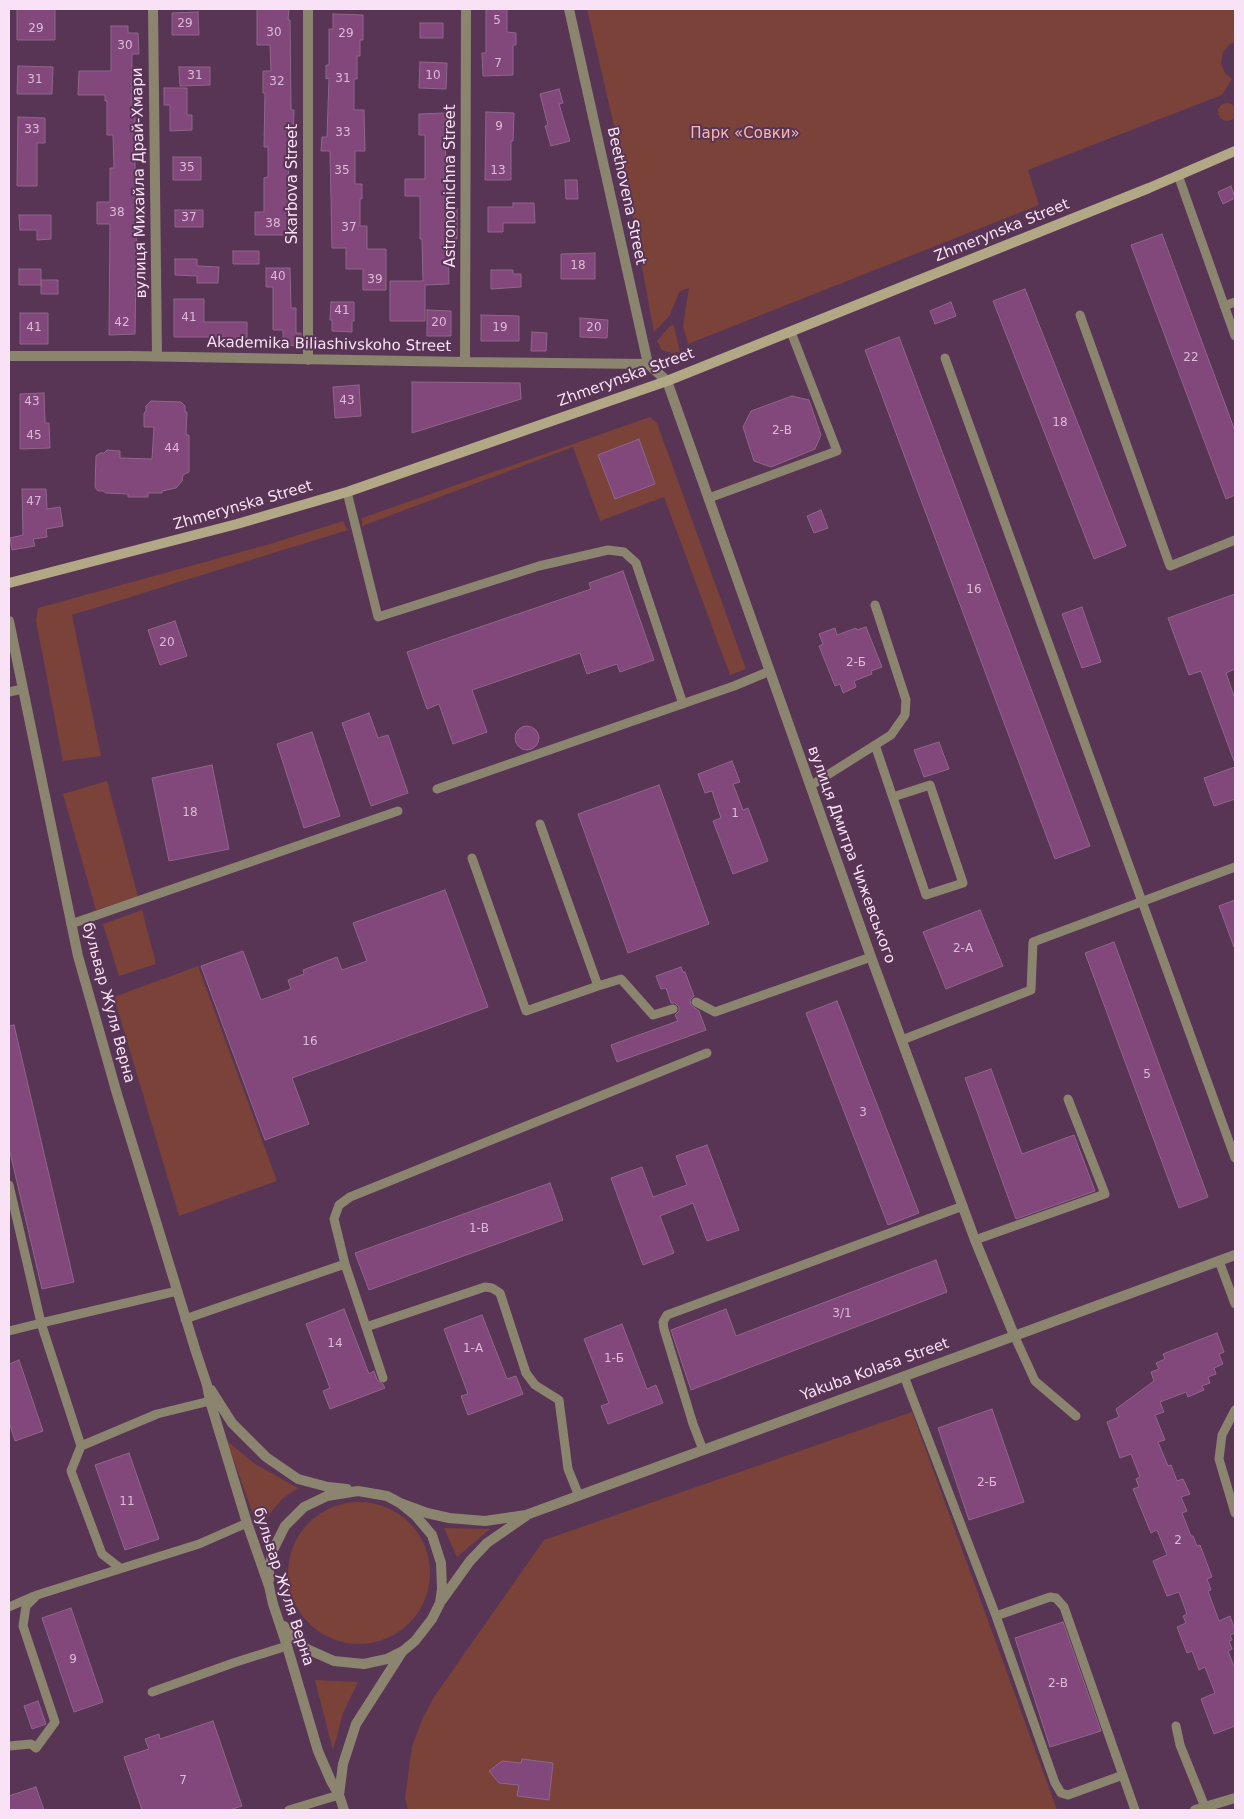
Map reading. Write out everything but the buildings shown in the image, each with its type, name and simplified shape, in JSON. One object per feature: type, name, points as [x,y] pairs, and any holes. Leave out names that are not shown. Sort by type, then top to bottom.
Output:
[{"type":"main road","name":"Zhmerynska Street","points":[[9,583],[227,526],[347,492],[667,382],[1235,151]]},
{"type":"street","name":"вулиця Михайла Драй-Хмари","points":[[153,9],[157,356]]},
{"type":"street","name":"Skarbova Street","points":[[308,9],[308,360]]},
{"type":"street","name":"Astronomichna Street","points":[[465,362],[466,9]]},
{"type":"street","name":"Beethovena Street","points":[[569,9],[648,364]]},
{"type":"street","name":"Akademika Biliashivskoho Street","points":[[9,356],[157,356],[308,360],[648,364]]},
{"type":"street","points":[[648,364],[667,382]]},
{"type":"street","name":"вулиця Дмитра Чижевського","points":[[667,382],[871,957],[975,1240],[1014,1335]]},
{"type":"street","name":"бульвар Жуля Верна","points":[[9,621],[78,956],[117,1094],[185,1319],[208,1385],[210,1401],[247,1523],[280,1620],[318,1751],[344,1810]]},
{"type":"street","name":"Yakuba Kolasa Street","points":[[400,1503],[449,1518],[485,1521],[526,1515],[1235,1255]]},
{"type":"street","name":"бульвар Жуля Верна","points":[[208,1385],[232,1423],[266,1457],[298,1479],[328,1487],[358,1491]]},
{"type":"street","points":[[269,1586],[269,1570],[273,1550],[286,1526],[304,1507],[327,1496],[358,1491],[387,1496],[400,1503],[415,1515],[432,1535],[442,1563],[440,1603],[432,1619],[415,1641],[403,1651],[387,1659],[364,1664],[334,1662],[307,1650],[289,1634],[280,1620]]},
{"type":"street","name":"Yakuba Kolasa Street","points":[[440,1603],[475,1555],[487,1543],[526,1515]]},
{"type":"street","name":"бульвар Жуля Верна","points":[[339,1795],[343,1764],[356,1724],[403,1651]]},
{"type":"street","points":[[1200,1808],[1235,1798]]},
{"type":"lane","points":[[1178,175],[1235,336]]},
{"type":"lane","points":[[1224,306],[1235,302]]},
{"type":"lane","points":[[1080,315],[1170,566],[1235,540]]},
{"type":"lane","points":[[709,498],[837,451],[791,332]]},
{"type":"lane","points":[[945,358],[1235,1158]]},
{"type":"lane","points":[[347,492],[378,618],[539,566],[608,550],[624,552],[636,563],[683,704]]},
{"type":"lane","points":[[810,786],[891,735],[905,715],[906,700],[875,605]]},
{"type":"lane","points":[[437,789],[734,686],[770,671]]},
{"type":"lane","points":[[9,692],[22,689]]},
{"type":"lane","points":[[875,745],[926,895],[963,883],[930,785],[893,797]]},
{"type":"lane","points":[[71,924],[398,811]]},
{"type":"lane","points":[[540,824],[598,986]]},
{"type":"lane","points":[[472,858],[526,1011],[621,979],[653,1015],[673,1009]]},
{"type":"lane","points":[[902,1040],[1030,990],[1033,942],[1235,867]]},
{"type":"lane","points":[[696,1002],[716,1012],[871,957]]},
{"type":"lane","points":[[383,1378],[346,1264],[334,1219],[340,1205],[350,1196],[708,1053]]},
{"type":"lane","points":[[975,1240],[1105,1194],[1068,1099]]},
{"type":"lane","points":[[9,1185],[41,1323],[81,1446],[71,1471],[102,1554],[120,1568]]},
{"type":"lane","points":[[703,1450],[693,1424],[664,1329],[663,1322],[667,1316],[963,1206]]},
{"type":"lane","points":[[1219,1261],[1235,1304]]},
{"type":"lane","points":[[185,1319],[346,1264]]},
{"type":"lane","points":[[366,1327],[485,1287],[492,1288],[500,1293],[526,1372],[536,1385],[559,1400],[568,1469],[579,1496]]},
{"type":"lane","points":[[9,1332],[177,1291]]},
{"type":"lane","points":[[1014,1335],[1035,1381],[1076,1416]]},
{"type":"lane","points":[[904,1376],[996,1616],[1055,1784],[1061,1793],[1068,1795],[1123,1775]]},
{"type":"lane","points":[[81,1446],[157,1414],[210,1401]]},
{"type":"lane","points":[[1235,1410],[1222,1435],[1219,1459],[1235,1513]]},
{"type":"lane","points":[[9,1607],[37,1595],[199,1544],[247,1523]]},
{"type":"lane","points":[[9,1746],[31,1744],[36,1748],[55,1722],[23,1626],[26,1606],[37,1595]]},
{"type":"lane","points":[[996,1616],[1050,1596],[1056,1598],[1064,1607],[1135,1810]]},
{"type":"lane","points":[[152,1692],[287,1646]]},
{"type":"lane","points":[[1176,1726],[1200,1808]]},
{"type":"lane","points":[[290,1810],[339,1795]]},
{"type":"green space","name":"Парк «Совки»","points":[[587,9],[1235,9],[1235,42],[1230,44],[1223,52],[1221,63],[1225,73],[1232,79],[1222,95],[1028,170],[1039,205],[688,344],[683,326],[689,288],[680,291],[669,316],[654,332],[623,165]]},
{"type":"green space","points":[[1227,103],[1233,106],[1236,112],[1233,118],[1227,121],[1221,118],[1218,112],[1221,106]]},
{"type":"green space","points":[[672,325],[674,326],[680,352],[672,353],[662,350],[657,341]]},
{"type":"green space","points":[[650,417],[657,423],[746,669],[730,675],[664,497],[600,521],[573,447],[362,526],[362,518]]},
{"type":"green space","points":[[343,521],[348,530],[72,615],[101,756],[63,761],[36,621],[38,608],[270,544]]},
{"type":"green space","points":[[107,781],[138,897],[96,910],[63,794]]},
{"type":"green space","points":[[142,910],[156,964],[119,976],[103,924]]},
{"type":"green space","points":[[198,966],[277,1181],[179,1216],[114,997]]},
{"type":"green space","points":[[912,1412],[1057,1810],[408,1810],[405,1798],[412,1747],[422,1720],[434,1697],[544,1540]]},
{"type":"green space","points":[[227,1441],[255,1464],[298,1488],[282,1499],[258,1528]]},
{"type":"green space","points":[[359,1502],[373,1503],[386,1507],[409,1523],[425,1546],[429,1559],[429,1587],[425,1600],[409,1623],[386,1639],[373,1643],[359,1644],[345,1643],[332,1639],[309,1623],[293,1600],[289,1587],[288,1573],[289,1559],[293,1546],[309,1523],[332,1507],[345,1503]]},
{"type":"green space","points":[[444,1528],[490,1529],[457,1557]]},
{"type":"green space","points":[[315,1680],[358,1682],[343,1713],[333,1750]]}]
